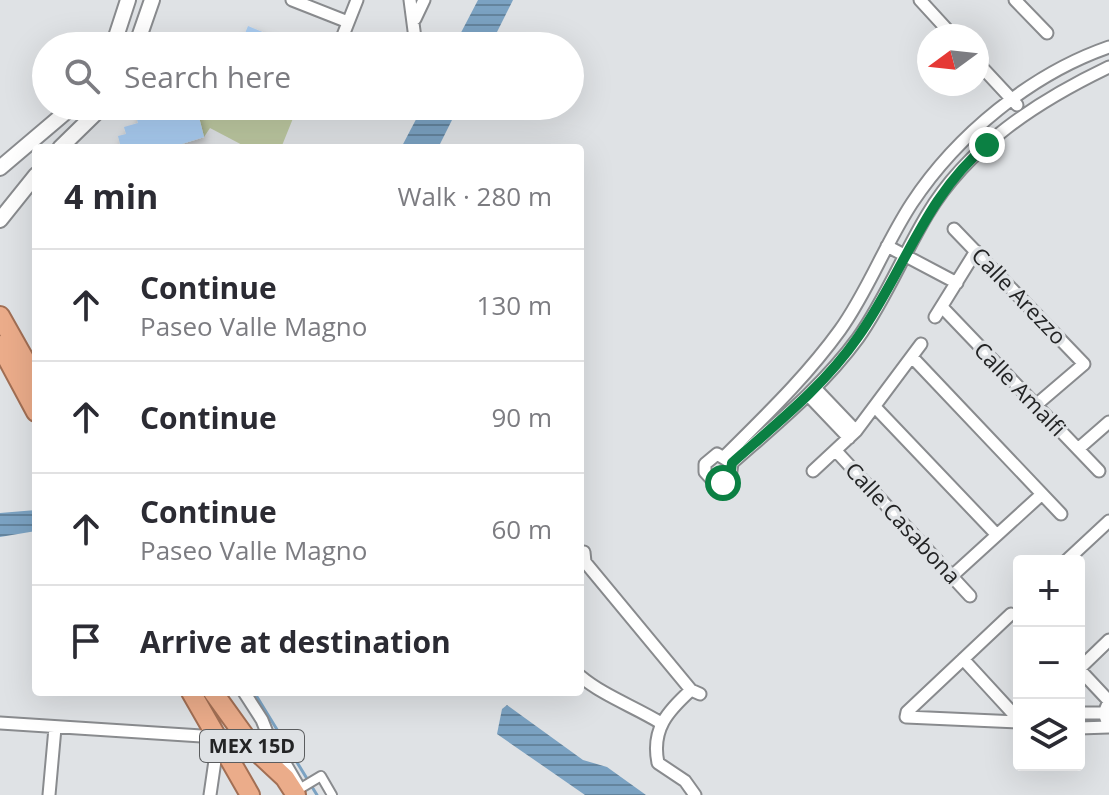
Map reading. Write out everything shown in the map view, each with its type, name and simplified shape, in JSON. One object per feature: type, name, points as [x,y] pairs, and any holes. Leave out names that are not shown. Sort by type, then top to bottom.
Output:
[{"type":"highway","points":[[0,316],[32,373]]},
{"type":"highway","points":[[0,345],[32,405]]},
{"type":"highway","name":"MEX 15D","points":[[193,696],[250,795]]},
{"type":"highway","name":"MEX 15D","points":[[216,696],[254,749],[300,790]]},
{"type":"street","points":[[118,32],[128,0]]},
{"type":"street","points":[[141,32],[152,0]]},
{"type":"street","points":[[292,0],[348,22]]},
{"type":"street","points":[[344,32],[357,0]]},
{"type":"street","points":[[410,0],[415,32]]},
{"type":"street","points":[[415,20],[424,0]]},
{"type":"street","points":[[920,0],[942,24]]},
{"type":"street","points":[[1015,0],[1047,33]]},
{"type":"street","points":[[1109,47],[1062,69],[1013,100],[954,148],[912,203],[842,327],[801,381],[729,459],[811,391],[858,337],[928,212],[968,161],[1025,114],[1109,67]]},
{"type":"street","points":[[989,75],[1025,114]]},
{"type":"street","points":[[0,168],[59,120]]},
{"type":"street","points":[[61,120],[74,136]]},
{"type":"street","points":[[65,144],[89,120]]},
{"type":"street","points":[[0,220],[32,180]]},
{"type":"street","name":"Calle Arezzo","points":[[954,229],[1084,364],[1036,405]]},
{"type":"street","points":[[887,246],[957,283],[976,251]]},
{"type":"street","name":"Calle Amalfi","points":[[957,283],[938,312],[1036,405],[1099,471]]},
{"type":"street","points":[[813,471],[853,434],[921,344]]},
{"type":"street","points":[[913,358],[1061,514]]},
{"type":"street","points":[[811,391],[853,434]]},
{"type":"street","points":[[875,407],[997,535]]},
{"type":"street","points":[[1078,449],[1109,422]]},
{"type":"street","name":"Calle Casabona","points":[[836,451],[970,596]]},
{"type":"street","points":[[952,576],[1042,494]]},
{"type":"street","points":[[1072,555],[1109,521]]},
{"type":"street","points":[[584,557],[696,692],[661,723],[655,750],[658,763],[685,781],[695,795]]},
{"type":"street","points":[[1011,614],[907,712],[906,717],[1013,721]]},
{"type":"street","points":[[1085,663],[1109,640]]},
{"type":"street","points":[[963,659],[1013,714]]},
{"type":"street","points":[[1085,677],[1107,705],[1109,727],[1085,728]]},
{"type":"street","points":[[584,679],[602,695],[624,700],[661,723]]},
{"type":"street","points":[[247,696],[300,790],[321,776],[332,795]]},
{"type":"street","points":[[1085,713],[1107,705]]},
{"type":"street","points":[[262,720],[285,778]]},
{"type":"street","points":[[0,723],[218,737],[210,795]]},
{"type":"street","points":[[49,795],[55,728]]},
{"type":"green space","points":[[200,120],[292,120],[283,144],[240,144],[210,128],[204,137]]},
{"type":"water","points":[[478,0],[513,0],[497,32],[461,32]]},
{"type":"water","points":[[416,120],[452,120],[440,144],[403,144]]},
{"type":"water","points":[[32,510],[32,532],[0,537],[0,513]]},
{"type":"water","points":[[507,705],[583,760],[607,767],[646,795],[585,795],[497,734],[502,709]]},
{"type":"building","points":[[248,26],[262,32],[246,32]]},
{"type":"building","points":[[137,120],[200,120],[204,137],[182,144],[120,144],[118,136],[126,134],[124,127],[138,123]]},
{"type":"waterway","points":[[256,696],[317,795]]},
{"type":"route","points":[[723,483],[730,478],[732,463],[813,390],[858,337],[928,212],[968,161],[987,145]]}]
